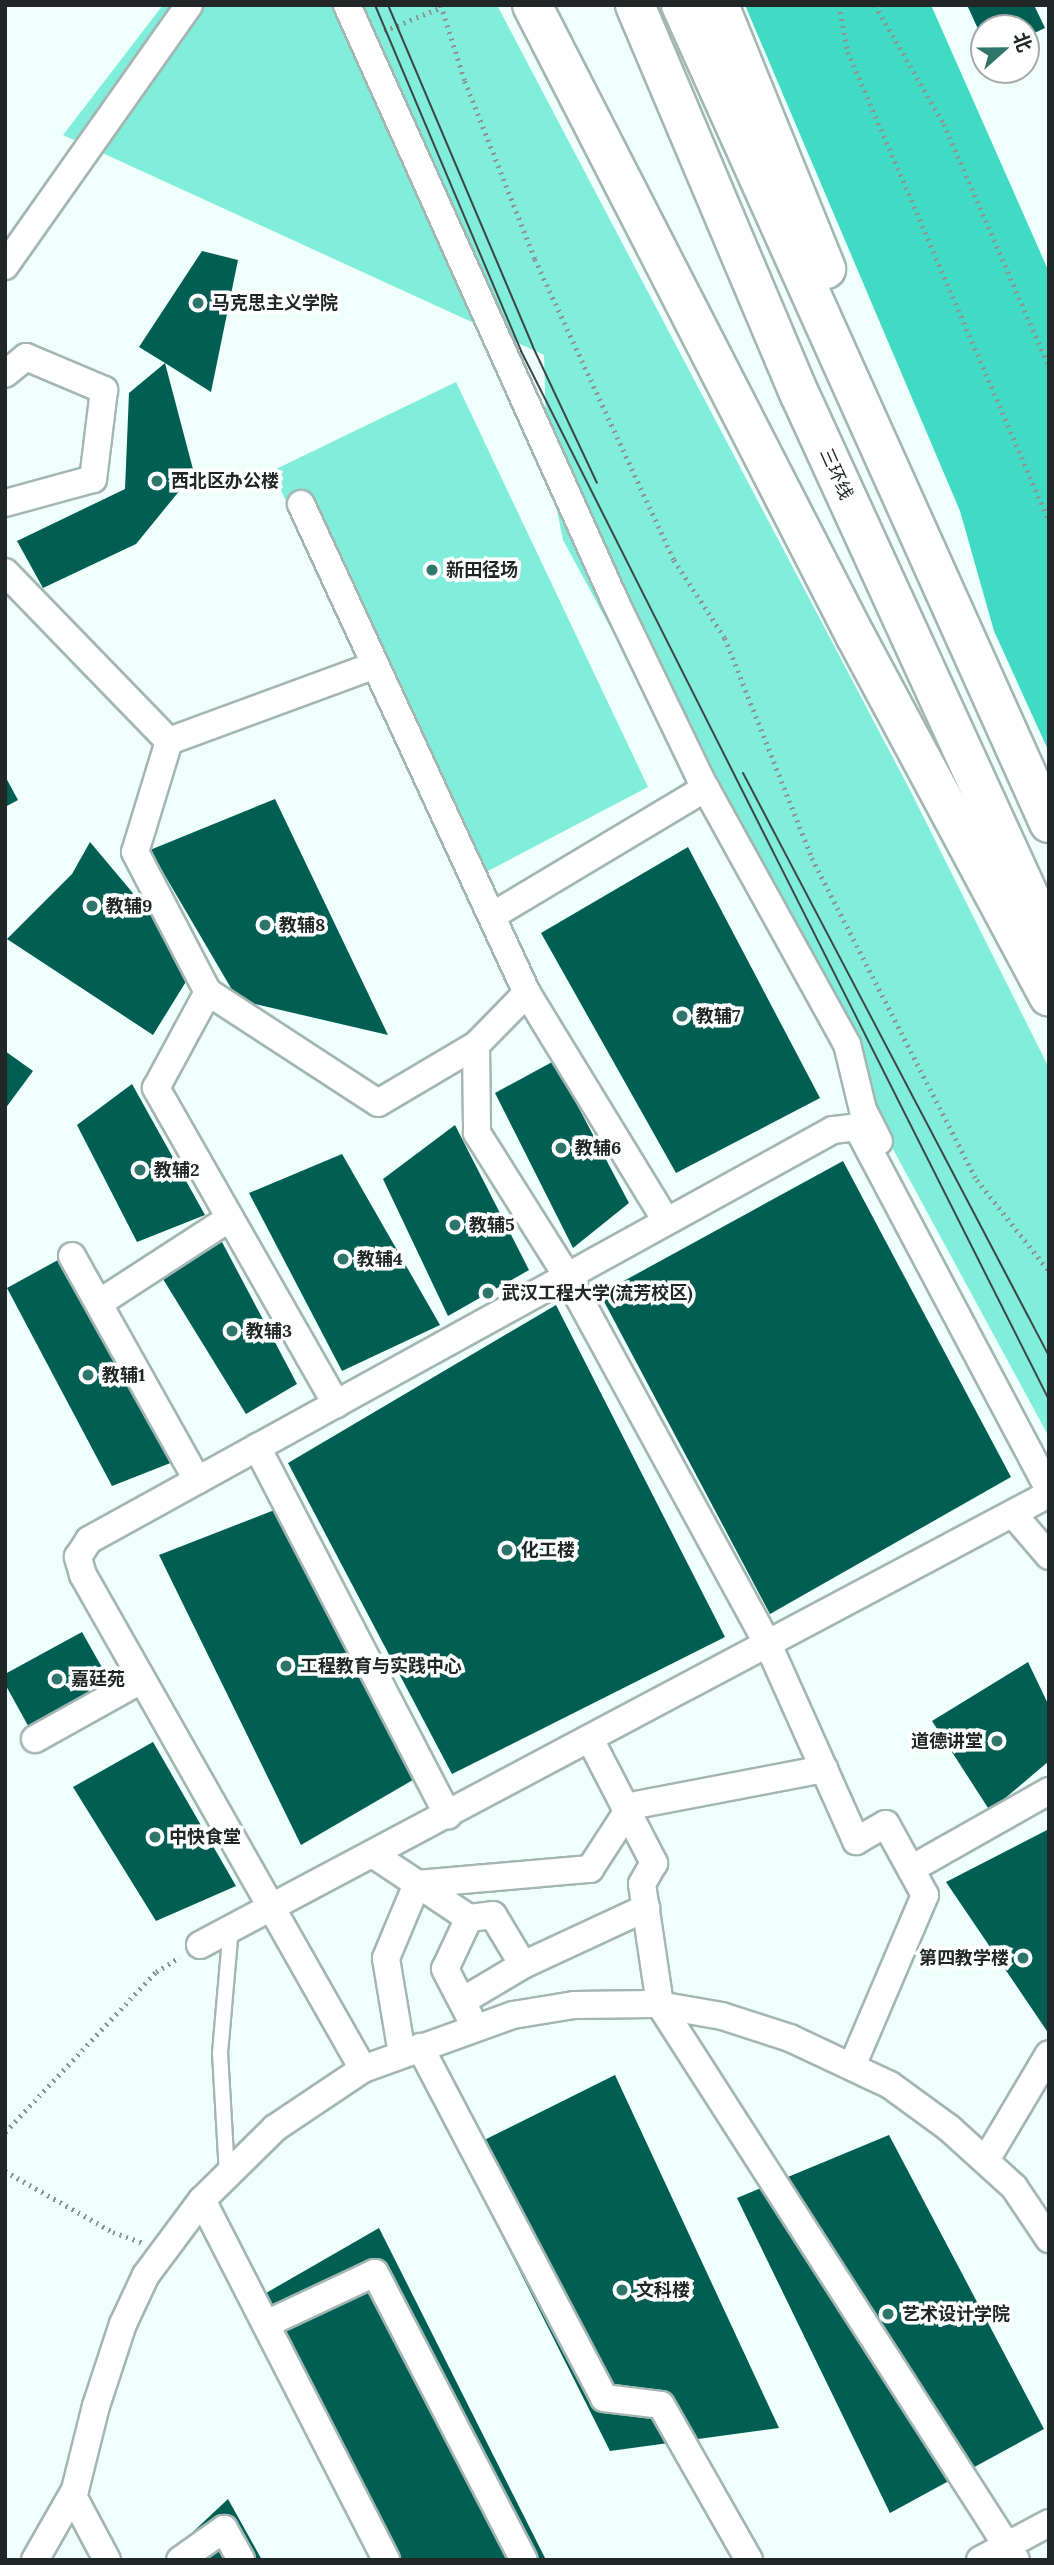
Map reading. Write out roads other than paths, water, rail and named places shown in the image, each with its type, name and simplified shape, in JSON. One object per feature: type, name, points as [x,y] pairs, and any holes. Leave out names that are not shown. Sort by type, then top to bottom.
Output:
[{"type":"highway","points":[[532,5],[849,625],[1049,997]]},
{"type":"highway","name":"三环线","points":[[635,5],[800,395],[1049,939]]},
{"type":"highway","points":[[681,5],[983,683],[1049,823]]},
{"type":"highway","points":[[719,5],[936,530],[983,683]]},
{"type":"street","points":[[5,266],[189,5]]},
{"type":"street","points":[[347,5],[501,356],[706,788],[847,1044],[863,1110],[1049,1453]]},
{"type":"street","points":[[5,374],[26,357],[104,390],[93,479],[6,502]]},
{"type":"street","points":[[301,504],[527,993],[666,1222]]},
{"type":"street","points":[[5,572],[169,741]]},
{"type":"street","points":[[169,741],[365,669]]},
{"type":"street","points":[[169,741],[135,852],[208,992],[377,1103],[476,1045],[527,993]]},
{"type":"street","points":[[492,916],[706,788]]},
{"type":"street","points":[[208,992],[156,1088],[336,1404]]},
{"type":"street","points":[[476,1045],[477,1133],[568,1276],[768,1644],[856,1842],[886,1824],[925,1895],[852,2066]]},
{"type":"street","points":[[200,1945],[231,1927],[272,1909],[374,1855],[1013,1514],[1049,1492],[857,1127],[833,1130],[197,1480],[89,1540],[78,1557],[83,1575],[141,1680],[272,1909],[363,2069]]},
{"type":"street","points":[[99,1303],[230,1218]]},
{"type":"street","points":[[72,1256],[197,1480]]},
{"type":"street","points":[[257,1447],[448,1815]]},
{"type":"street","points":[[1013,1514],[1049,1556]]},
{"type":"street","points":[[35,1739],[141,1680]]},
{"type":"street","points":[[590,1739],[654,1863],[642,1884],[660,2005],[1013,2552]]},
{"type":"street","points":[[417,1884],[590,1870],[626,1810],[824,1769]]},
{"type":"street","points":[[911,1869],[1045,1801]]},
{"type":"street","points":[[374,1855],[469,1918],[493,1915],[523,1965]]},
{"type":"street","points":[[417,1884],[386,1958],[411,2050],[604,2398],[662,2405],[749,2560]]},
{"type":"street","points":[[464,2000],[523,1965],[646,1908]]},
{"type":"street","points":[[469,1918],[445,1969],[464,2000],[474,2028]]},
{"type":"street","points":[[35,2560],[73,2496],[123,2324],[164,2251],[202,2200],[275,2128],[363,2069],[474,2028],[545,2008],[660,2005],[722,2016],[790,2038],[890,2085],[986,2160],[1014,2187],[1049,2239]]},
{"type":"street","points":[[986,2160],[1049,2054]]},
{"type":"street","points":[[202,2200],[386,2560]]},
{"type":"street","points":[[266,2324],[375,2273],[524,2560]]},
{"type":"street","points":[[73,2496],[107,2560]]},
{"type":"street","points":[[980,2560],[1013,2552],[1049,2524]]},
{"type":"street","points":[[180,2560],[224,2529],[241,2560]]},
{"type":"lane","points":[[227,2174],[220,2053],[231,1927]]},
{"type":"tram line","points":[[375,5],[521,351],[1049,1400]]},
{"type":"tram line","points":[[388,5],[533,347],[597,483]]},
{"type":"tram line","points":[[743,773],[1049,1356]]},
{"type":"place","name":"马克思主义学院","points":[[198,303]]},
{"type":"place","name":"西北区办公楼","points":[[157,481]]},
{"type":"place","name":"新田径场","points":[[432,570]]},
{"type":"place","name":"教辅9","points":[[92,906]]},
{"type":"place","name":"教辅8","points":[[265,925]]},
{"type":"place","name":"教辅7","points":[[682,1016]]},
{"type":"place","name":"教辅6","points":[[561,1148]]},
{"type":"place","name":"教辅2","points":[[140,1170]]},
{"type":"place","name":"教辅5","points":[[455,1225]]},
{"type":"place","name":"教辅4","points":[[343,1259]]},
{"type":"place","name":"武汉工程大学(流芳校区)","points":[[488,1293]]},
{"type":"place","name":"教辅3","points":[[232,1331]]},
{"type":"place","name":"教辅1","points":[[88,1375]]},
{"type":"place","name":"化工楼","points":[[507,1550]]},
{"type":"place","name":"工程教育与实践中心","points":[[286,1666]]},
{"type":"place","name":"嘉廷苑","points":[[57,1679]]},
{"type":"place","name":"道德讲堂","points":[[997,1741]]},
{"type":"place","name":"中快食堂","points":[[155,1837]]},
{"type":"place","name":"第四教学楼","points":[[1023,1958]]},
{"type":"place","name":"文科楼","points":[[622,2290]]},
{"type":"place","name":"艺术设计学院","points":[[888,2314]]}]
